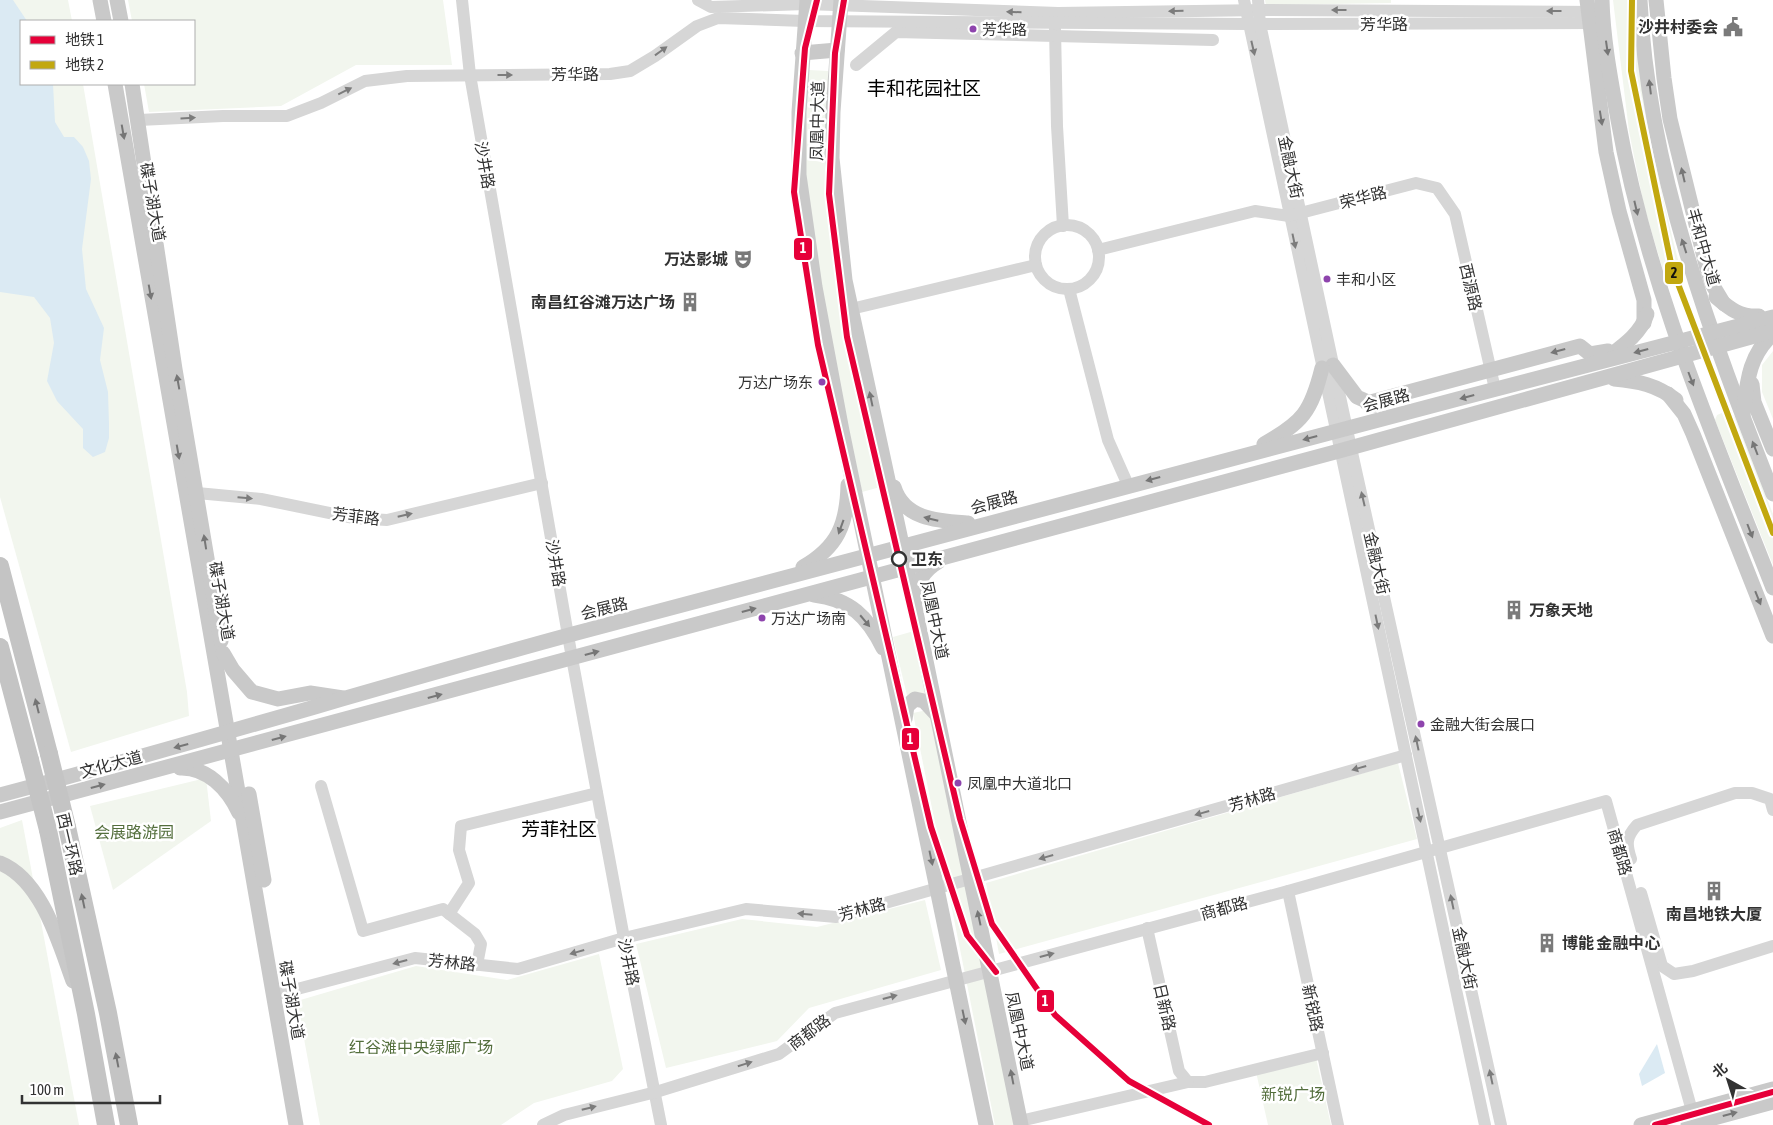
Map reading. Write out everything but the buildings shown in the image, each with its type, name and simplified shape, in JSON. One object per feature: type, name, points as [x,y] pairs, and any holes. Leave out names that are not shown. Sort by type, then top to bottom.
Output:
[{"type":"highway","name":"西一环路","points":[[0,566],[67,827],[108,1014],[129,1125]]},
{"type":"highway","name":"西一环路","points":[[0,647],[48,830],[86,1014],[106,1125]]},
{"type":"main road","points":[[100,0],[104,20]]},
{"type":"main road","points":[[117,0],[121,20]]},
{"type":"main road","name":"丰和中大道","points":[[1640,0],[1653,112],[1680,232],[1714,340],[1773,494]]},
{"type":"main road","points":[[1656,0],[1664,78],[1683,176],[1707,269],[1712,284],[1724,304]]},
{"type":"main road","name":"凤凰中大道","points":[[806,2],[799,112],[799,175],[815,287],[848,462],[986,1125]]},
{"type":"main road","name":"凤凰中大道","points":[[840,3],[832,158],[845,280],[907,568],[1021,1123]]},
{"type":"main road","points":[[1595,12],[1626,166],[1652,268],[1682,357],[1773,588]]},
{"type":"main road","points":[[1595,12],[1606,152],[1619,211],[1644,300],[1644,323]]},
{"type":"main road","points":[[802,53],[837,50]]},
{"type":"main road","name":"碟子湖大道","points":[[115,85],[232,732],[256,830],[282,993],[306,1125]]},
{"type":"main road","name":"碟子湖大道","points":[[132,85],[174,359],[223,653],[232,732]]},
{"type":"main road","points":[[1602,361],[1634,336],[1644,323],[1651,301],[1652,268]]},
{"type":"main road","points":[[1692,269],[1707,289],[1724,304],[1745,317],[1773,316]]},
{"type":"main road","name":"会展路","points":[[236,749],[1682,357],[1714,340],[1773,316]]},
{"type":"main road","points":[[1743,417],[1750,366],[1763,343],[1773,333]]},
{"type":"main road","name":"会展路","points":[[232,732],[568,635],[979,524],[1602,361],[1677,342],[1773,333]]},
{"type":"main road","points":[[1367,403],[1580,346],[1590,354],[1619,349]]},
{"type":"main road","points":[[1750,366],[1754,402],[1773,449]]},
{"type":"main road","points":[[1244,455],[1285,432],[1300,420],[1309,409],[1327,367],[1358,397],[1367,403],[1380,407],[1414,411]]},
{"type":"main road","points":[[1602,379],[1632,380],[1653,386],[1668,394],[1712,432]]},
{"type":"main road","points":[[1668,394],[1684,414],[1693,434],[1773,636]]},
{"type":"main road","points":[[878,431],[895,490],[902,502],[915,513],[927,519],[979,524]]},
{"type":"main road","points":[[782,578],[818,558],[837,538],[847,502],[848,462]]},
{"type":"main road","points":[[918,624],[916,597],[923,574],[936,563],[962,553]]},
{"type":"main road","points":[[808,594],[839,600],[864,618],[892,667]]},
{"type":"main road","points":[[223,653],[233,670],[252,692],[278,699],[310,693],[349,699]]},
{"type":"main road","points":[[904,728],[905,710],[912,700],[924,701],[937,715]]},
{"type":"main road","name":"文化大道","points":[[0,795],[232,732]]},
{"type":"main road","name":"碟子湖大道","points":[[236,749],[245,828],[296,1125]]},
{"type":"main road","name":"文化大道","points":[[0,812],[236,749]]},
{"type":"main road","points":[[166,768],[189,767],[208,774],[231,798],[245,828]]},
{"type":"main road","points":[[0,863],[7,866],[32,888],[51,923],[86,1014]]},
{"type":"main road","points":[[1690,1118],[1773,1089]]},
{"type":"main road","points":[[1641,1125],[1690,1118],[1773,1102]]},
{"type":"street","name":"沙井路","points":[[462,0],[470,75],[572,658],[661,1125]]},
{"type":"street","name":"芳华路","points":[[698,0],[711,7],[806,2],[1058,13],[1245,5],[1382,5],[1595,12]]},
{"type":"street","name":"金融大街","points":[[1245,5],[1254,24],[1295,214],[1345,449],[1406,755],[1485,1125]]},
{"type":"street","name":"金融大街","points":[[1254,24],[1259,5]]},
{"type":"street","name":"芳华路","points":[[139,120],[224,116],[287,116],[320,103],[365,81],[408,76],[610,74],[630,71],[655,56],[696,26],[718,18],[1055,29],[1595,12]]},
{"type":"street","points":[[856,65],[896,32],[1055,29],[1213,40]]},
{"type":"street","points":[[1055,29],[1057,126],[1063,226]]},
{"type":"street","name":"荣华路","points":[[1295,214],[1416,183],[1437,188]]},
{"type":"street","name":"西源路","points":[[1437,188],[1455,214],[1495,389]]},
{"type":"street","points":[[1098,250],[1255,211],[1295,214]]},
{"type":"street","points":[[1063,226],[1081,229],[1089,234],[1098,250],[1095,272],[1089,281],[1079,287],[1060,289],[1044,280],[1036,265],[1038,244],[1052,229],[1063,226]]},
{"type":"street","points":[[851,309],[1036,265]]},
{"type":"street","points":[[1068,289],[1108,440],[1128,485]]},
{"type":"street","name":"金融大街","points":[[1345,449],[1440,848],[1501,1125]]},
{"type":"street","name":"芳菲路","points":[[197,493],[261,499],[354,518],[388,520],[542,483]]},
{"type":"street","name":"芳林路","points":[[282,993],[415,958],[518,969],[624,938],[746,909],[836,917],[1406,755]]},
{"type":"street","points":[[321,786],[363,931],[443,909],[475,934],[481,944],[477,965]]},
{"type":"street","points":[[449,914],[469,884],[459,850],[461,826],[597,793]]},
{"type":"street","points":[[1773,810],[1770,799],[1752,793],[1735,794],[1637,825],[1630,833],[1626,844],[1662,966],[1674,974],[1693,971],[1773,946]]},
{"type":"street","name":"商都路","points":[[544,1125],[564,1114],[656,1092],[779,1054],[835,1013],[1288,891],[1606,801],[1690,1118]]},
{"type":"street","name":"新锐路","points":[[1288,891],[1338,1125]]},
{"type":"street","name":"日新路","points":[[1148,928],[1179,1071],[1188,1082]]},
{"type":"street","points":[[1021,1123],[1188,1082],[1205,1082],[1323,1053]]},
{"type":"green space","points":[[0,0],[68,0],[72,20],[20,20],[20,85],[83,85],[187,692],[189,716],[71,752],[0,497]]},
{"type":"green space","points":[[128,0],[443,0],[452,65],[356,65],[281,106],[149,112],[144,85],[195,85],[195,20],[132,20]]},
{"type":"green space","points":[[1265,0],[1391,0],[1391,3],[1266,5]]},
{"type":"green space","points":[[1613,0],[1633,0],[1640,71],[1651,141],[1683,279],[1676,284],[1667,284],[1644,206],[1629,131]]},
{"type":"green space","points":[[809,70],[828,71],[826,161],[884,486],[862,492],[828,333],[814,253],[804,147]]},
{"type":"green space","points":[[1773,351],[1773,419],[1762,392],[1762,365]]},
{"type":"green space","points":[[1729,410],[1735,417],[1773,514],[1773,565],[1715,420],[1717,415]]},
{"type":"green space","points":[[914,631],[931,702],[910,708],[893,637]]},
{"type":"green space","points":[[932,709],[1015,1125],[995,1125],[913,713]]},
{"type":"green space","points":[[1398,763],[1417,839],[999,954],[986,883]]},
{"type":"green space","name":"会展路游园","points":[[206,778],[211,821],[113,890],[90,806]]},
{"type":"green space","points":[[22,820],[79,1125],[0,1125],[0,828]]},
{"type":"green space","points":[[925,900],[941,970],[809,1008],[777,1041],[666,1068],[636,944],[742,919],[817,927]]},
{"type":"green space","name":"红谷滩中央绿廊广场","points":[[599,954],[623,1069],[612,1081],[534,1103],[501,1125],[320,1125],[297,1001],[416,966],[507,980]]},
{"type":"green space","name":"新锐广场","points":[[1316,1058],[1331,1125],[1268,1125],[1256,1072]]},
{"type":"shaded area","points":[[0,0],[13,0],[26,20],[20,20],[20,85],[53,85],[55,122],[64,137],[74,137],[83,147],[89,161],[91,179],[82,249],[86,289],[104,328],[100,360],[108,392],[109,438],[105,452],[93,457],[83,448],[83,429],[57,401],[47,381],[54,343],[50,318],[34,297],[0,292]]},
{"type":"shaded area","points":[[1657,1044],[1665,1073],[1642,1086],[1639,1074]]},
{"type":"metro line","name":"1","points":[[817,0],[805,48],[794,192],[818,345],[931,827],[967,935],[996,972]]},
{"type":"metro line","name":"1","points":[[844,0],[835,53],[829,194],[847,337],[960,819],[992,924],[1055,1015],[1129,1081],[1209,1125]]},
{"type":"metro line","name":"2","points":[[1632,0],[1631,71],[1672,268],[1773,533]]},
{"type":"metro line","name":"1","points":[[1655,1125],[1773,1092]]},
{"type":"place","name":"沙井村委会","points":[[1733,27]]},
{"type":"place","name":"芳华路","points":[[973,29]]},
{"type":"place","name":"万达影城","points":[[743,259]]},
{"type":"place","name":"丰和小区","points":[[1327,279]]},
{"type":"place","name":"南昌红谷滩万达广场","points":[[690,302]]},
{"type":"place","name":"万达广场东","points":[[822,382]]},
{"type":"place","name":"卫东","points":[[899,559]]},
{"type":"place","name":"万象天地","points":[[1514,610]]},
{"type":"place","name":"万达广场南","points":[[762,618]]},
{"type":"place","name":"金融大街会展口","points":[[1421,724]]},
{"type":"place","name":"凤凰中大道北口","points":[[958,783]]},
{"type":"place","name":"南昌地铁大厦","points":[[1714,891]]},
{"type":"place","name":"博能 金融中心","points":[[1547,943]]},
{"type":"district","name":"丰和花园社区","points":[[924,88]]},
{"type":"district","name":"芳菲社区","points":[[559,829]]}]
